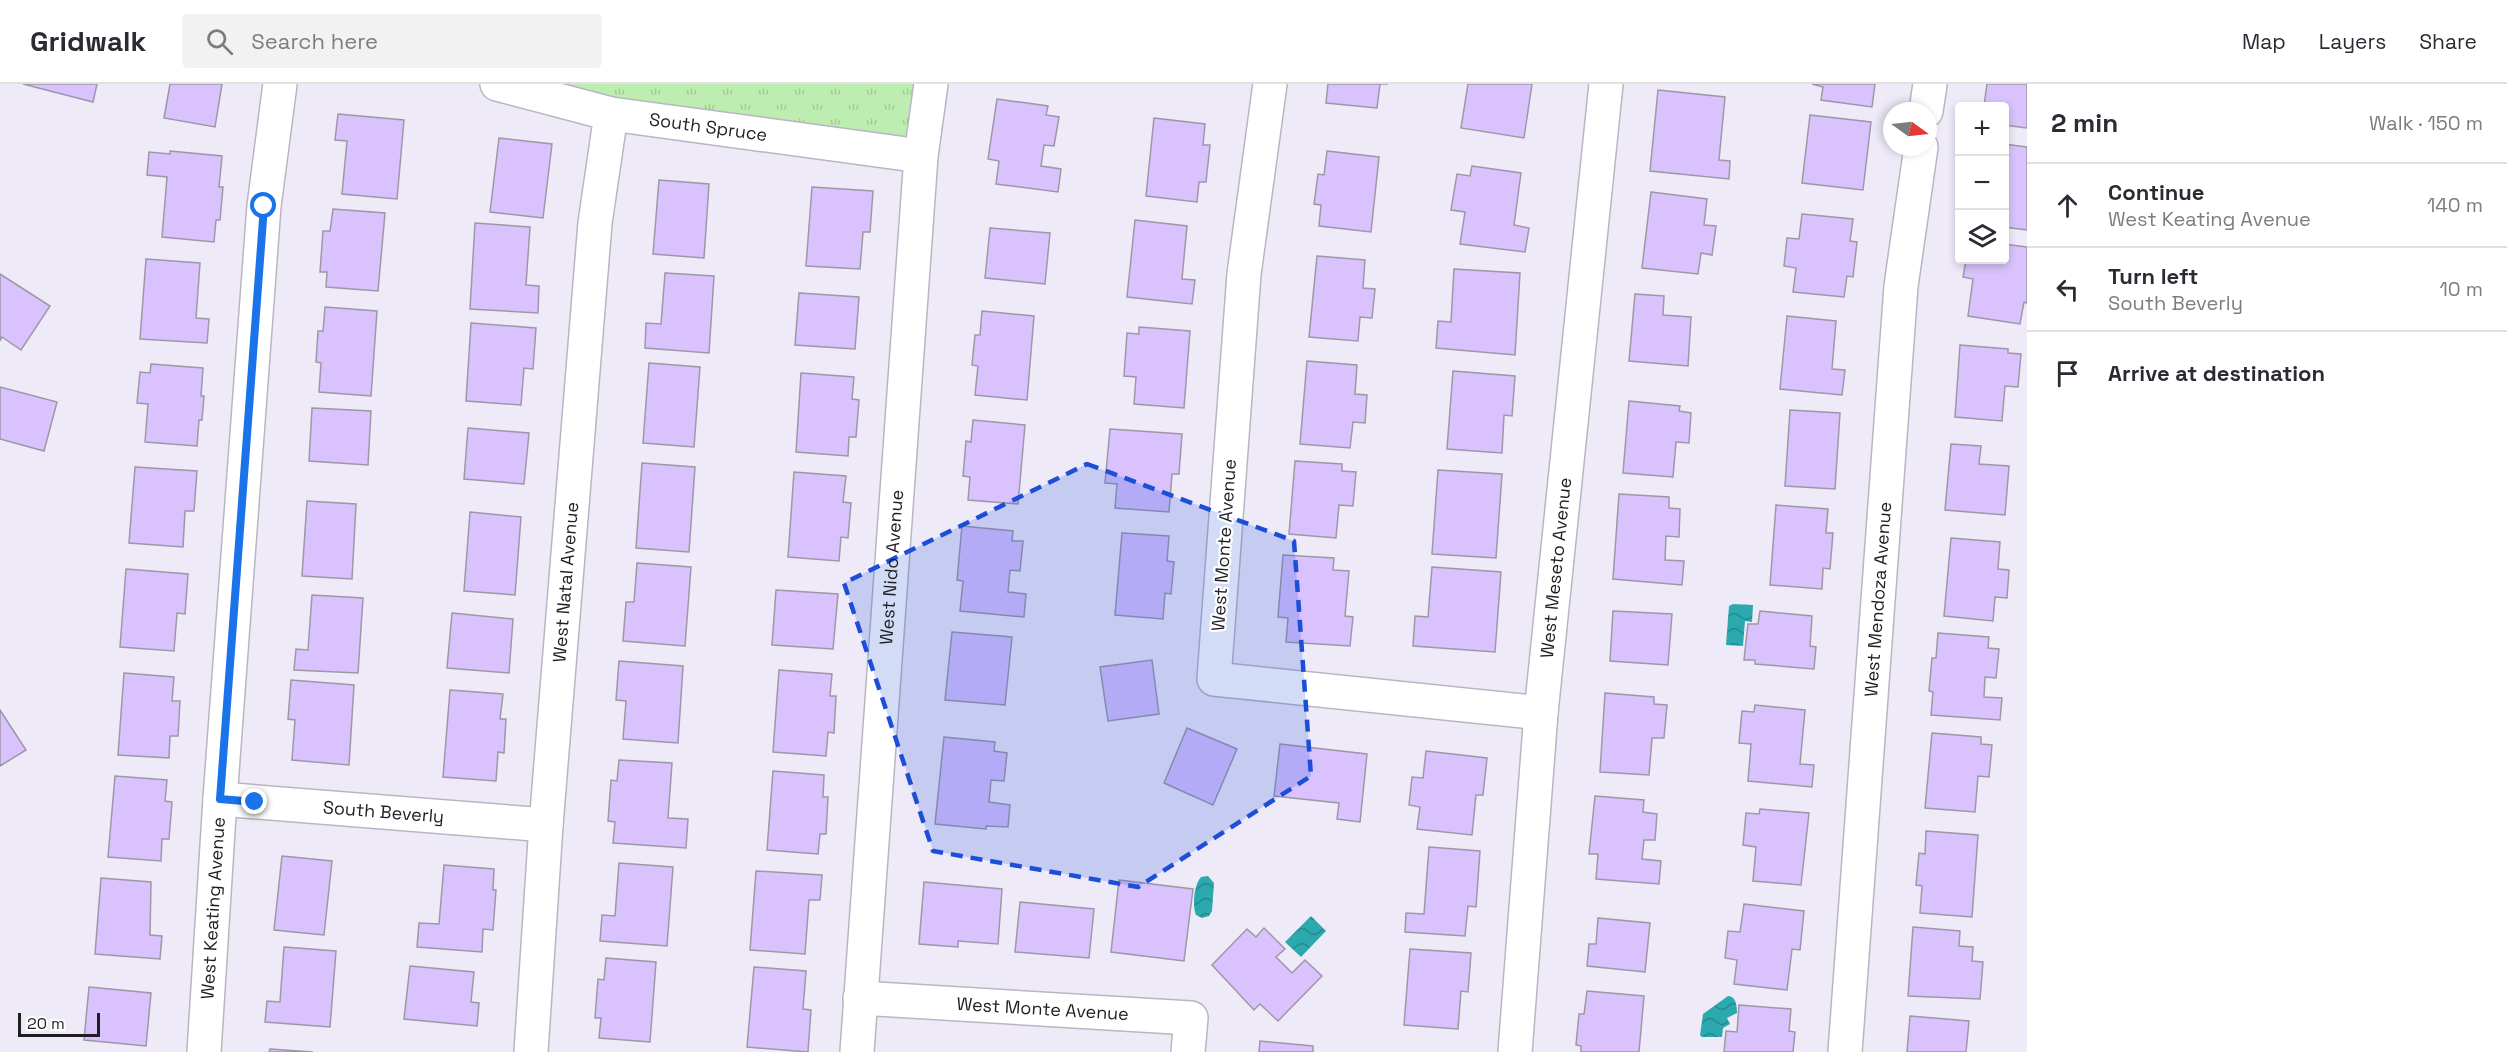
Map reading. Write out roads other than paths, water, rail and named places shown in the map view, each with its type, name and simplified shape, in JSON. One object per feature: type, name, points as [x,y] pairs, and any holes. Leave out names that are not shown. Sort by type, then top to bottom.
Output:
[{"type":"street","name":"West Keating Avenue","points":[[204,1052],[220,799],[264,206],[280,84]]},
{"type":"street","name":"South Spruce","points":[[497,84],[611,114],[921,156]]},
{"type":"street","name":"West Nido Avenue","points":[[856,1052],[921,156],[931,84]]},
{"type":"street","name":"West Monte Avenue","points":[[1270,84],[1244,274],[1214,679],[1541,713]]},
{"type":"street","name":"West Meseto Avenue","points":[[1515,1052],[1541,713],[1606,84]]},
{"type":"street","points":[[1927,102],[1930,84]]},
{"type":"street","name":"West Natal Avenue","points":[[531,1052],[546,825],[595,223],[611,114]]},
{"type":"street","name":"West Mendoza Avenue","points":[[1845,1052],[1901,286],[1920,156]]},
{"type":"street","name":"South Beverly","points":[[220,799],[546,825]]},
{"type":"street","name":"West Monte Avenue","points":[[860,998],[1191,1018],[1188,1052]]},
{"type":"water","points":[[1733,604],[1753,605],[1752,622],[1745,621],[1743,646],[1726,645],[1729,606]]},
{"type":"water","points":[[1208,876],[1214,883],[1212,911],[1209,916],[1202,918],[1196,915],[1194,895],[1201,877]]},
{"type":"water","points":[[1311,916],[1326,931],[1301,957],[1285,942]]},
{"type":"water","points":[[1728,996],[1734,1000],[1737,1013],[1727,1018],[1730,1024],[1723,1028],[1722,1037],[1702,1037],[1700,1035],[1703,1014]]}]
